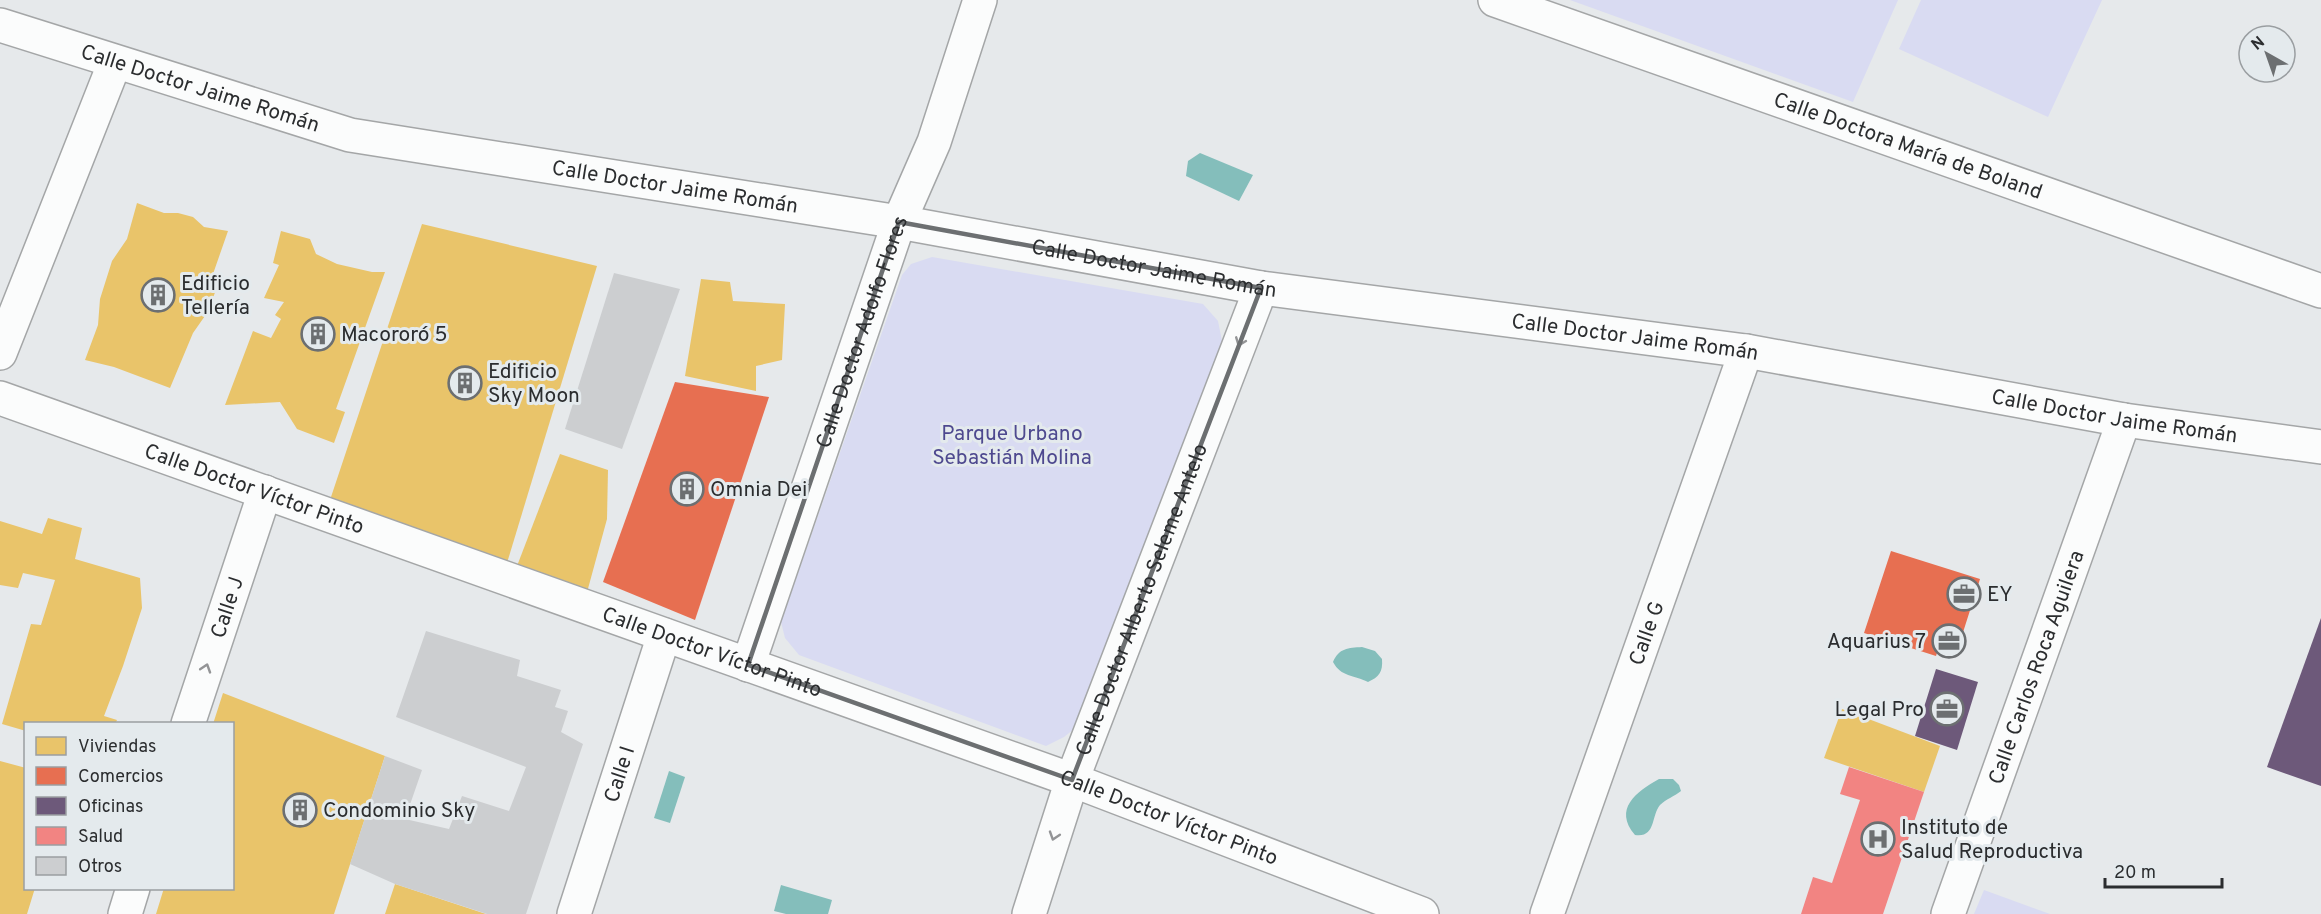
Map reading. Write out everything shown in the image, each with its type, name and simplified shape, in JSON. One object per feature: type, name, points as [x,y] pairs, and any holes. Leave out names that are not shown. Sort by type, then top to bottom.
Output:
[{"type":"street","name":"Calle Doctor Adolfo Flores","points":[[748,665],[899,222],[934,142],[981,0]]},
{"type":"street","name":"Calle Doctora María de Boland","points":[[1495,0],[2321,291]]},
{"type":"street","name":"Calle Doctor Jaime Román","points":[[0,25],[350,135],[899,222],[1261,288],[1746,351],[2124,420],[2321,447]]},
{"type":"street","points":[[0,353],[115,62]]},
{"type":"street","name":"Calle Doctor Alberto Seleme Antelo","points":[[1029,914],[1072,780],[1261,288]]},
{"type":"street","name":"Calle G","points":[[1547,914],[1746,351]]},
{"type":"street","name":"Calle Doctor Víctor Pinto","points":[[0,398],[1072,780],[1422,914]]},
{"type":"street","name":"Calle Carlos Roca Aguilera","points":[[1948,914],[2124,420]]},
{"type":"street","name":"Calle J","points":[[188,722],[265,492]]},
{"type":"street","name":"Calle I","points":[[574,914],[664,635]]},
{"type":"street","points":[[125,914],[132,890]]},
{"type":"highlighted area","points":[[899,222],[1261,288],[1072,780],[748,665]]},
{"type":"green space","points":[[1570,0],[1898,0],[1853,102]]},
{"type":"green space","points":[[1921,0],[2102,0],[2048,117],[1899,49]]},
{"type":"green space","name":"Parque Urbano Sebastián Molina","points":[[932,257],[1203,304],[1218,321],[1222,341],[1079,725],[1064,737],[1046,746],[799,655],[785,638],[781,622],[902,275],[911,264]]},
{"type":"green space","points":[[1984,890],[2050,914],[1974,914]]},
{"type":"shaded area","points":[[1200,153],[1253,175],[1239,201],[1186,176],[1188,161]]},
{"type":"shaded area","points":[[1362,647],[1375,651],[1382,659],[1380,673],[1368,682],[1344,673],[1333,662],[1341,651]]},
{"type":"shaded area","points":[[669,771],[685,777],[670,823],[654,818]]},
{"type":"shaded area","points":[[1659,779],[1673,779],[1681,791],[1660,805],[1650,830],[1642,835],[1635,835],[1626,817],[1630,802],[1642,790]]},
{"type":"shaded area","points":[[781,885],[832,900],[828,914],[786,914],[774,911]]},
{"type":"building: Viviendas","name":"Edificio Tellería","points":[[137,203],[164,213],[178,213],[193,217],[204,227],[228,231],[213,274],[216,290],[207,313],[193,333],[170,388],[114,367],[85,360],[98,325],[100,299],[112,261],[127,239]]},
{"type":"building: Viviendas","name":"Edificio Sky Moon","points":[[422,224],[597,266],[507,563],[330,500]]},
{"type":"building: Viviendas","name":"Macororó 5","points":[[281,231],[310,239],[316,254],[337,264],[372,272],[385,272],[336,409],[345,412],[334,443],[297,429],[280,402],[225,405],[253,331],[271,338],[281,319],[275,315],[284,302],[264,298],[279,265],[273,263]]},
{"type":"building: Viviendas","points":[[701,279],[730,282],[733,301],[785,304],[782,360],[756,366],[756,391],[685,376]]},
{"type":"building: Viviendas","points":[[560,454],[608,470],[607,519],[586,596],[517,566]]},
{"type":"building: Viviendas","points":[[48,518],[82,528],[75,559],[140,578],[142,608],[104,716],[117,720],[116,722],[24,722],[24,730],[2,724],[31,624],[41,625],[55,580],[23,573],[18,588],[0,585],[0,521],[42,534]]},
{"type":"building: Viviendas","name":"Condominio Sky","points":[[223,693],[385,756],[334,914],[156,914],[163,890],[234,890],[234,722],[214,722]]},
{"type":"building: Viviendas","points":[[1842,709],[1940,746],[1924,792],[1824,758]]},
{"type":"building: Viviendas","points":[[0,761],[24,767],[24,890],[34,890],[27,914],[0,914]]},
{"type":"building: Viviendas","points":[[395,884],[486,914],[385,914]]},
{"type":"building: Comercios","name":"Omnia Dei","points":[[675,382],[769,397],[695,620],[603,582]]},
{"type":"building: Comercios","points":[[1891,551],[1980,579],[1958,648],[1940,643],[1936,656],[1864,633]]},
{"type":"building: Oficinas","points":[[2321,618],[2321,786],[2267,767]]},
{"type":"building: Oficinas","name":"Legal Pro","points":[[1936,669],[1978,682],[1957,750],[1915,736]]},
{"type":"building: Salud","name":"Instituto de Salud Reproductiva","points":[[1849,767],[1924,792],[1883,914],[1801,914],[1813,877],[1832,883],[1860,800],[1840,794]]},
{"type":"building: Otros","points":[[614,273],[680,289],[622,449],[565,429]]},
{"type":"building: Otros","points":[[426,631],[520,660],[517,676],[561,690],[555,707],[568,711],[561,732],[583,744],[526,914],[487,914],[395,884],[350,864],[385,756],[422,770],[405,819],[449,829],[462,796],[509,811],[526,767],[396,717]]},
{"type":"place","name":"Edificio Tellería","points":[[158,295]]},
{"type":"place","name":"Macororó 5","points":[[318,334]]},
{"type":"place","name":"Edificio Sky Moon","points":[[465,383]]},
{"type":"place","name":"Omnia Dei","points":[[687,489]]},
{"type":"place","name":"EY","points":[[1964,594]]},
{"type":"place","name":"Aquarius 7","points":[[1949,641]]},
{"type":"place","name":"Legal Pro","points":[[1947,709]]},
{"type":"place","name":"Condominio Sky","points":[[300,810]]},
{"type":"place","name":"Instituto de Salud Reproductiva","points":[[1878,839]]}]
